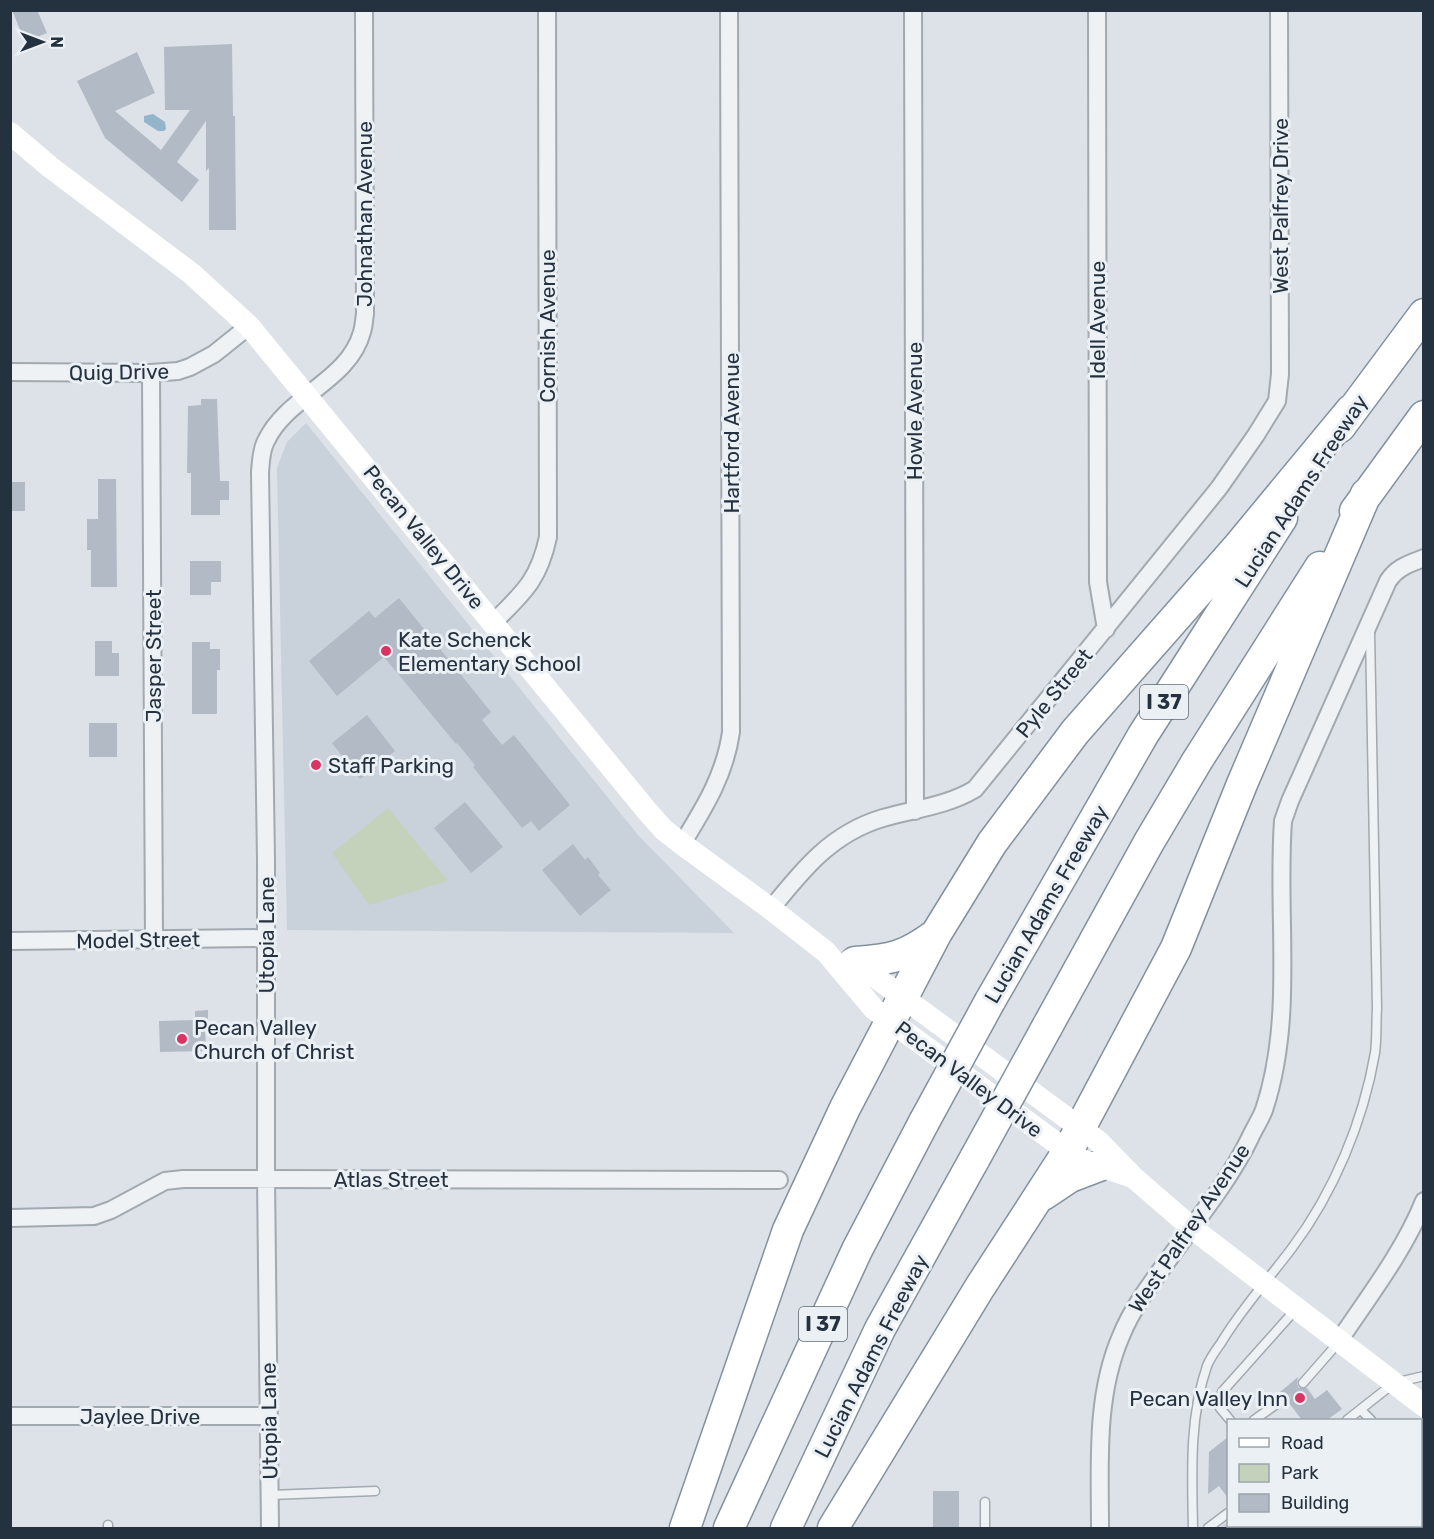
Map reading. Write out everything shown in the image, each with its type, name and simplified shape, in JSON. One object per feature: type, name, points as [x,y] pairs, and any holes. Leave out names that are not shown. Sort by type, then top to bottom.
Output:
[{"type":"highway","name":"Lucian Adams Freeway","points":[[729,1528],[857,1250],[990,1001],[1143,735],[1351,411],[1424,315]]},
{"type":"highway","points":[[685,1528],[788,1230],[840,1118],[936,934],[998,834],[1075,732],[1236,549],[1351,411]]},
{"type":"highway","name":"Lucian Adams Freeway","points":[[786,1528],[880,1329],[1149,842],[1366,494],[1424,416]]},
{"type":"highway","points":[[833,1528],[975,1294],[1074,1140],[1176,948],[1242,784],[1366,494]]},
{"type":"highway","points":[[855,962],[901,956],[914,950],[936,934]]},
{"type":"highway","points":[[1038,1199],[1070,1177],[1099,1166]]},
{"type":"main road","name":"Pecan Valley Drive","points":[[10,133],[50,167],[192,274],[249,326],[664,830],[826,952],[870,1006],[897,1009]]},
{"type":"main road","name":"Pecan Valley Drive","points":[[826,952],[855,962],[897,1009],[1074,1140],[1098,1141],[1133,1177],[1192,1228],[1424,1406]]},
{"type":"main road","name":"Pecan Valley Drive","points":[[1074,1140],[1078,1159],[1133,1177]]},
{"type":"street","name":"Johnathan Avenue","points":[[308,396],[346,361],[362,332],[365,314],[364,10]]},
{"type":"street","name":"Cornish Avenue","points":[[493,623],[530,585],[540,567],[548,537],[547,10]]},
{"type":"street","name":"Hartford Avenue","points":[[682,844],[718,783],[729,750],[731,732],[729,10]]},
{"type":"street","name":"Howle Avenue","points":[[913,10],[915,811]]},
{"type":"street","name":"Idell Avenue","points":[[1097,10],[1098,582],[1106,629]]},
{"type":"street","name":"West Palfrey Drive","points":[[1277,401],[1280,374],[1279,10]]},
{"type":"street","name":"Quig Drive","points":[[10,372],[151,373],[178,371],[214,354],[249,326]]},
{"type":"street","name":"Jasper Street","points":[[151,373],[154,939]]},
{"type":"street","name":"Utopia Lane","points":[[270,1528],[260,472],[265,442],[272,430],[289,409],[308,396]]},
{"type":"street","name":"Pyle Street","points":[[771,909],[802,870],[836,841],[863,825],[956,798],[975,789],[1219,488],[1277,401]]},
{"type":"street","points":[[1370,622],[1394,572],[1424,558]]},
{"type":"street","name":"West Palfrey Avenue","points":[[1100,1528],[1100,1443],[1106,1384],[1121,1335],[1140,1300],[1238,1161],[1263,1112],[1275,1071],[1281,1022],[1283,821],[1370,622]]},
{"type":"street","name":"Model Street","points":[[10,941],[266,938]]},
{"type":"street","name":"Atlas Street","points":[[10,1218],[94,1216],[111,1210],[165,1181],[266,1178],[780,1180]]},
{"type":"street","points":[[1340,1341],[1389,1265],[1424,1201]]},
{"type":"street","name":"Jaylee Drive","points":[[10,1416],[269,1416]]},
{"type":"lane","points":[[1193,1528],[1192,1450],[1198,1404],[1208,1364],[1233,1322],[1319,1210],[1353,1131],[1375,1052],[1377,1008],[1370,622]]},
{"type":"lane","points":[[1229,1419],[1220,1408],[1222,1392],[1296,1308]]},
{"type":"lane","points":[[1303,1383],[1340,1341]]},
{"type":"lane","points":[[1348,1419],[1394,1383],[1424,1376]]},
{"type":"lane","points":[[1255,1419],[1285,1398]]},
{"type":"lane","points":[[1361,1410],[1370,1419]]},
{"type":"lane","points":[[270,1496],[375,1491]]},
{"type":"lane","points":[[985,1502],[986,1528]]},
{"type":"lane","points":[[1208,1528],[1227,1514]]},
{"type":"shaded area","name":"Kate Schenck Elementary School","points":[[306,423],[638,835],[734,933],[287,930],[277,468],[287,442]]},
{"type":"shaded area","points":[[1422,1440],[1423,1441],[1423,1528],[1219,1528],[1227,1523],[1227,1527],[1422,1527]]},
{"type":"green space","points":[[388,808],[448,881],[369,905],[332,853]]},
{"type":"water","points":[[153,114],[165,122],[164,131],[158,131],[144,122],[144,116]]},
{"type":"building","points":[[12,10],[37,10],[47,33],[25,42]]},
{"type":"building","points":[[232,44],[236,230],[209,230],[206,121],[177,162],[199,180],[182,202],[105,138],[77,81],[137,52],[155,93],[115,111],[161,150],[190,110],[165,110],[164,47]]},
{"type":"building","points":[[201,399],[217,399],[220,481],[229,481],[229,500],[220,500],[220,515],[191,515],[191,473],[187,473],[188,406],[201,405]]},
{"type":"building","points":[[98,479],[116,479],[117,587],[91,587],[91,550],[87,550],[87,519],[98,519]]},
{"type":"building","points":[[10,482],[25,482],[25,511],[10,511]]},
{"type":"building","points":[[190,561],[221,561],[221,582],[211,582],[211,595],[190,595]]},
{"type":"building","points":[[399,598],[491,712],[482,720],[502,745],[514,735],[570,805],[539,831],[531,821],[522,828],[473,767],[475,765],[384,657],[337,696],[309,661],[369,611],[375,618]]},
{"type":"building","points":[[95,641],[112,641],[112,653],[119,653],[119,676],[95,676]]},
{"type":"building","points":[[192,642],[210,642],[210,649],[220,649],[220,670],[217,670],[217,714],[192,714]]},
{"type":"building","points":[[367,715],[395,751],[360,779],[332,743]]},
{"type":"building","points":[[89,723],[117,723],[117,757],[89,757]]},
{"type":"building","points":[[465,802],[503,847],[471,873],[434,828]]},
{"type":"building","points":[[573,844],[585,860],[588,857],[600,873],[598,875],[611,890],[580,916],[542,870]]},
{"type":"building","name":"Pecan Valley Church of Christ","points":[[208,1010],[208,1027],[205,1028],[206,1051],[160,1052],[159,1021],[195,1020],[195,1011]]},
{"type":"building","name":"Pecan Valley Inn","points":[[1298,1377],[1299,1388],[1307,1388],[1315,1399],[1327,1390],[1342,1409],[1328,1419],[1301,1419],[1289,1403],[1290,1394],[1280,1392]]},
{"type":"building","name":"Pecan Valley Inn","points":[[1227,1438],[1227,1497],[1219,1486],[1208,1494],[1209,1452]]},
{"type":"building","points":[[933,1491],[959,1491],[959,1528],[933,1528]]},
{"type":"place","name":"Kate Schenck Elementary School","points":[[386,651]]},
{"type":"place","name":"Staff Parking","points":[[316,765]]},
{"type":"place","name":"Pecan Valley Church of Christ","points":[[182,1039]]},
{"type":"place","name":"Pecan Valley Inn","points":[[1300,1398]]}]
